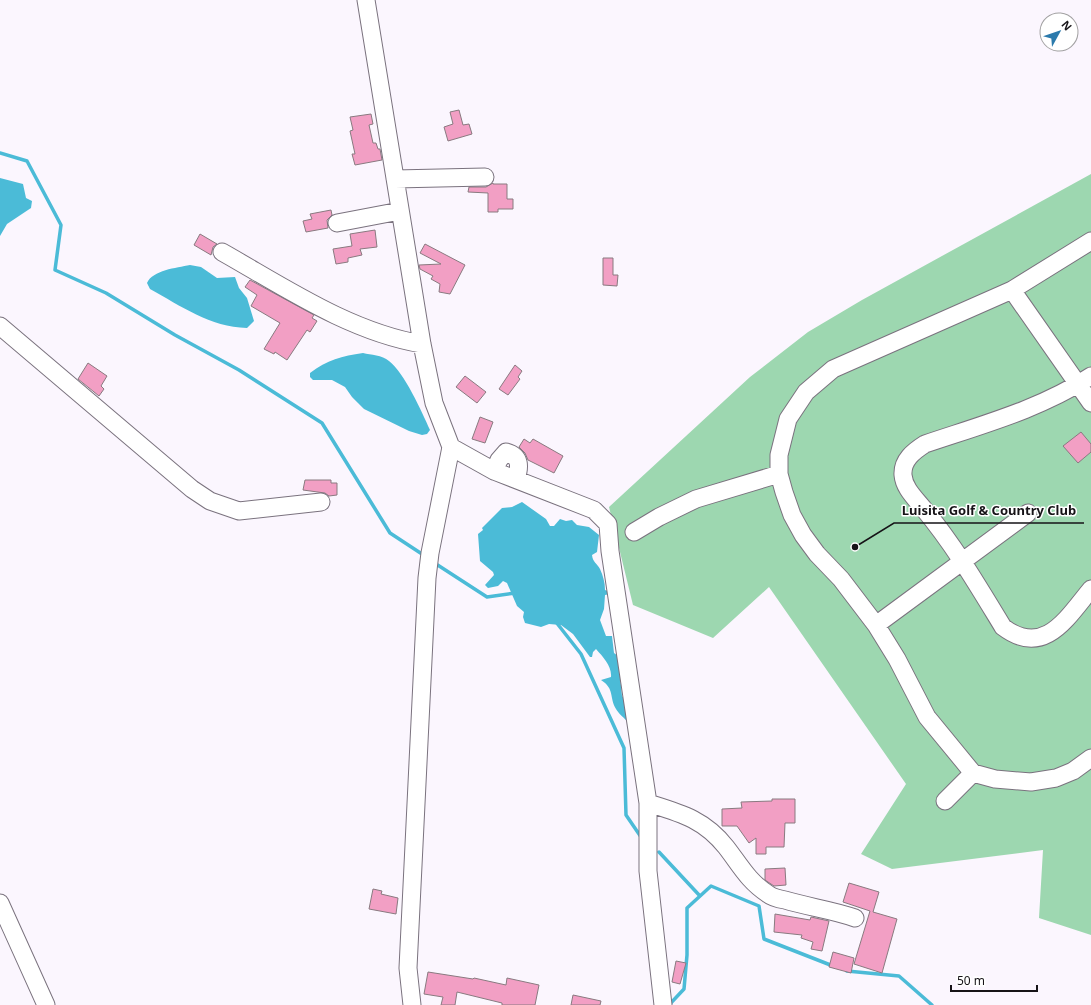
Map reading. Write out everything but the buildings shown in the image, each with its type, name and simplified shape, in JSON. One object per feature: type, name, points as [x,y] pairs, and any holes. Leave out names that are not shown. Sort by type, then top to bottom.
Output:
[{"type":"street","points":[[366,0],[422,344],[434,403],[450,451],[430,553],[427,578],[408,968],[412,1005]]},
{"type":"street","points":[[395,179],[485,177]]},
{"type":"street","points":[[336,224],[400,211]]},
{"type":"street","points":[[1091,241],[1012,290],[833,370],[806,392],[788,419],[779,454],[779,474],[792,515],[803,535],[817,554],[841,579],[876,625],[897,659],[927,717],[973,773],[995,779],[1031,782],[1056,778],[1073,771],[1091,758]]},
{"type":"street","points":[[222,252],[336,315],[398,340],[422,344]]},
{"type":"street","points":[[1012,290],[1084,380],[1091,403]]},
{"type":"street","points":[[0,326],[192,489],[210,501],[239,511],[321,502]]},
{"type":"street","points":[[1084,380],[1016,414],[925,444],[915,450],[906,460],[903,474],[907,488],[944,534],[1003,627],[1014,635],[1029,639],[1046,636],[1060,626],[1091,589]]},
{"type":"street","points":[[450,451],[494,471],[594,510],[608,524],[610,551],[648,803],[648,871],[663,1005]]},
{"type":"street","points":[[494,471],[503,455],[506,452],[510,453],[517,459],[520,468],[516,479]]},
{"type":"street","points":[[634,532],[659,517],[696,499],[779,474]]},
{"type":"street","points":[[876,625],[1028,513]]},
{"type":"street","points":[[945,801],[973,773]]},
{"type":"street","points":[[648,803],[688,816],[704,826],[725,846],[748,878],[769,896],[856,918]]},
{"type":"street","points":[[0,903],[46,1005]]},
{"type":"green space","points":[[1091,174],[1091,935],[1039,918],[1043,850],[892,869],[861,854],[906,784],[769,587],[713,638],[633,605],[609,507],[750,377],[808,332],[862,300]]},
{"type":"water","points":[[0,178],[23,184],[26,198],[32,201],[31,208],[7,224],[0,236]]},
{"type":"water","points":[[190,265],[201,267],[217,278],[235,277],[239,288],[247,298],[254,321],[247,328],[233,327],[208,320],[150,289],[147,283],[154,275],[166,270]]},
{"type":"water","points":[[363,353],[383,358],[395,366],[412,393],[430,430],[427,434],[422,435],[409,431],[364,409],[352,397],[345,387],[332,380],[313,380],[310,377],[310,373],[329,362],[341,357]]},
{"type":"water","points":[[522,502],[546,519],[550,526],[554,526],[560,519],[566,521],[572,520],[577,525],[589,527],[599,535],[597,552],[592,555],[601,572],[605,590],[610,592],[610,594],[605,595],[604,609],[600,620],[606,636],[612,636],[614,653],[618,656],[622,696],[631,706],[629,723],[617,711],[610,690],[601,680],[611,677],[611,673],[606,662],[596,649],[593,652],[592,657],[590,657],[573,634],[561,625],[549,624],[541,627],[525,623],[523,617],[524,612],[517,606],[507,583],[503,581],[498,586],[488,588],[485,585],[494,575],[493,572],[480,561],[478,534],[502,508],[512,507]]},
{"type":"waterway","points":[[0,153],[27,161],[61,225],[55,270],[106,293],[175,335],[239,370],[322,423],[390,533],[425,556]]},
{"type":"waterway","points":[[433,562],[487,597],[515,593]]},
{"type":"waterway","points":[[556,622],[581,654],[624,748],[626,815],[641,837]]},
{"type":"waterway","points":[[659,852],[700,896]]},
{"type":"waterway","points":[[669,1005],[684,989],[687,955],[687,908],[711,886],[759,906],[764,939],[833,966]]},
{"type":"waterway","points":[[847,971],[899,976],[932,1005]]},
{"type":"place","name":"Luisita Golf & Country Club","points":[[855,547]]}]
